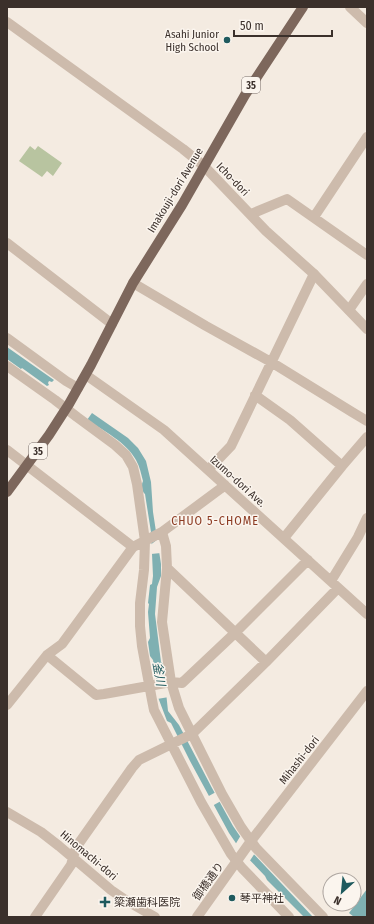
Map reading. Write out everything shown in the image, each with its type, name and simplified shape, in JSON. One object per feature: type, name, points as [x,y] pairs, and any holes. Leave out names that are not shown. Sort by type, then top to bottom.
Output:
[{"type":"main road","name":"Imakouji-dori Avenue","points":[[78,389],[133,283],[182,205],[245,96],[302,7]]},
{"type":"main road","name":"35","points":[[7,492],[49,435],[78,389]]},
{"type":"street","points":[[350,7],[367,23]]},
{"type":"street","name":"Icho-dori","points":[[7,22],[183,149],[204,166],[266,230],[314,274],[367,329]]},
{"type":"street","points":[[314,217],[367,137]]},
{"type":"street","points":[[251,214],[287,199],[367,254]]},
{"type":"street","points":[[7,243],[112,324]]},
{"type":"street","points":[[208,470],[231,446],[314,274]]},
{"type":"street","points":[[133,283],[271,362],[367,421]]},
{"type":"street","points":[[349,310],[367,284]]},
{"type":"street","points":[[7,338],[78,389]]},
{"type":"street","points":[[7,366],[115,445],[126,455],[133,467],[137,484],[145,541],[144,570],[140,603],[142,646],[160,684],[179,708],[250,843],[322,917]]},
{"type":"street","name":"Izumo-dori Ave.","points":[[86,374],[164,430],[367,614]]},
{"type":"street","points":[[255,395],[290,420],[342,466]]},
{"type":"street","points":[[284,538],[367,437]]},
{"type":"street","points":[[7,450],[132,547]]},
{"type":"street","points":[[7,705],[47,655],[62,644],[132,547],[162,532],[225,484]]},
{"type":"street","points":[[35,917],[69,868],[77,846],[132,768],[139,760],[192,734],[266,662],[335,584],[367,518]]},
{"type":"street","points":[[162,532],[166,546],[167,568],[162,622],[160,684],[154,710],[201,802],[231,854],[239,858],[289,917]]},
{"type":"street","points":[[47,655],[96,694],[104,694],[160,684],[182,683],[235,633],[308,560]]},
{"type":"street","points":[[167,568],[266,662]]},
{"type":"street","name":"Mihashi-dori","points":[[239,858],[367,691]]},
{"type":"street","name":"Hinomachi-dori","points":[[7,812],[41,832],[112,890],[127,901],[155,917]]},
{"type":"street","name":"御橋通り","points":[[197,917],[239,858]]},
{"type":"green space","points":[[30,146],[35,150],[38,146],[62,163],[53,176],[47,171],[42,177],[19,161]]},
{"type":"water","points":[[7,347],[54,380],[52,382],[49,381],[49,385],[47,386],[22,368],[21,369],[7,359]]},
{"type":"water","name":"釜川","points":[[92,413],[128,438],[138,448],[146,461],[151,482],[153,512],[161,564],[161,576],[157,587],[155,614],[161,662],[163,664],[168,711],[179,725],[233,826],[248,848],[313,917],[304,917],[267,880],[242,852],[229,833],[171,723],[167,721],[156,692],[156,678],[148,642],[150,638],[148,603],[150,585],[152,584],[153,576],[151,532],[145,494],[142,488],[143,481],[137,463],[127,448],[114,437],[87,420]]},
{"type":"water","points":[[367,889],[367,917],[354,917],[349,913],[362,912],[362,896]]},
{"type":"pier","points":[[158,539],[161,553],[151,554],[149,546]]},
{"type":"pier","points":[[167,687],[169,697],[157,699],[155,689]]},
{"type":"pier","points":[[216,792],[221,801],[212,806],[207,797]]},
{"type":"pier","points":[[241,835],[255,853],[249,862],[240,853],[235,845]]},
{"type":"place","name":"Asahi Junior High School","points":[[227,40]]},
{"type":"place","name":"琴平神社","points":[[232,898]]},
{"type":"place","name":"簗瀬歯科医院","points":[[105,902]]},
{"type":"district","name":"CHUO 5-CHOME","points":[[215,521]]}]
